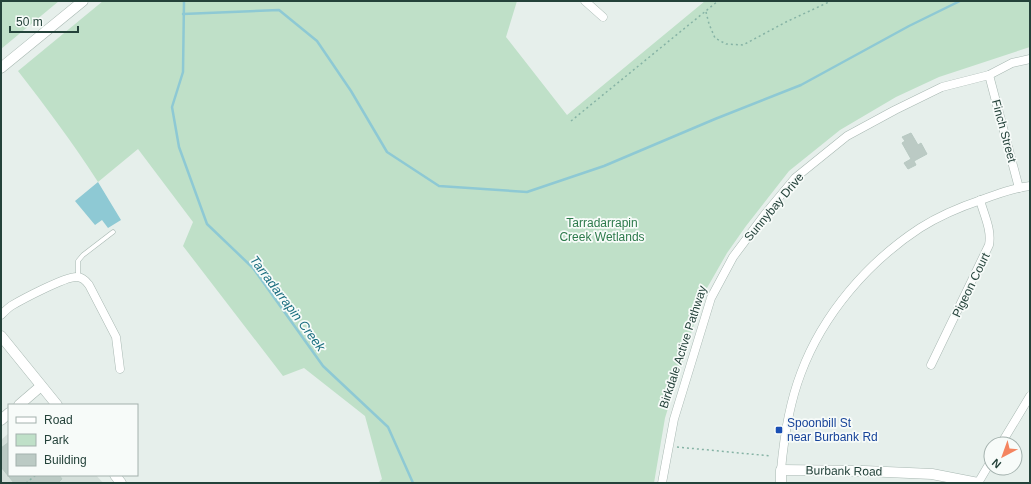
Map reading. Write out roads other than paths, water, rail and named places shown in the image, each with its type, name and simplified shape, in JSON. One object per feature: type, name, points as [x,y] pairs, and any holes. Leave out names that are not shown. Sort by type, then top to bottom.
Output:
[{"type":"street","points":[[1,68],[83,1]]},
{"type":"street","points":[[585,1],[603,17]]},
{"type":"street","name":"Sunnybay Drive","points":[[662,483],[674,419],[710,298],[734,258],[766,213],[795,178],[847,136],[895,110],[942,87],[989,75],[1012,63],[1030,59]]},
{"type":"street","name":"Finch Street","points":[[989,75],[1019,188]]},
{"type":"street","points":[[781,483],[784,434],[800,373],[813,345],[844,297],[887,252],[915,231],[951,211],[980,200],[1030,186]]},
{"type":"street","name":"Pigeon Court","points":[[931,365],[989,246],[989,231],[980,200]]},
{"type":"street","points":[[1,315],[10,307],[53,284],[78,276],[84,279],[89,285],[116,336],[120,369]]},
{"type":"street","points":[[1,336],[56,404]]},
{"type":"street","points":[[20,404],[41,386]]},
{"type":"street","points":[[1006,436],[1030,396]]},
{"type":"street","name":"Burbank Road","points":[[781,470],[932,474],[978,483]]},
{"type":"lane","points":[[78,276],[78,262],[83,255],[113,232]]},
{"type":"water","points":[[98,182],[121,220],[108,228],[102,220],[95,225],[75,201]]},
{"type":"waterway","name":"Tarradarrapin Creek","points":[[184,1],[183,72],[172,107],[179,147],[207,224],[253,268],[323,366],[388,427],[413,483]]},
{"type":"waterway","points":[[183,14],[279,10],[317,41],[351,91],[387,152],[439,186],[527,192],[604,166],[715,119],[801,85],[909,26],[960,1]]},
{"type":"place","name":"Spoonbill St near Burbank Rd","points":[[779,430]]},
{"type":"park label","name":"Tarradarrapin Creek Wetlands","points":[[602,230]]}]
